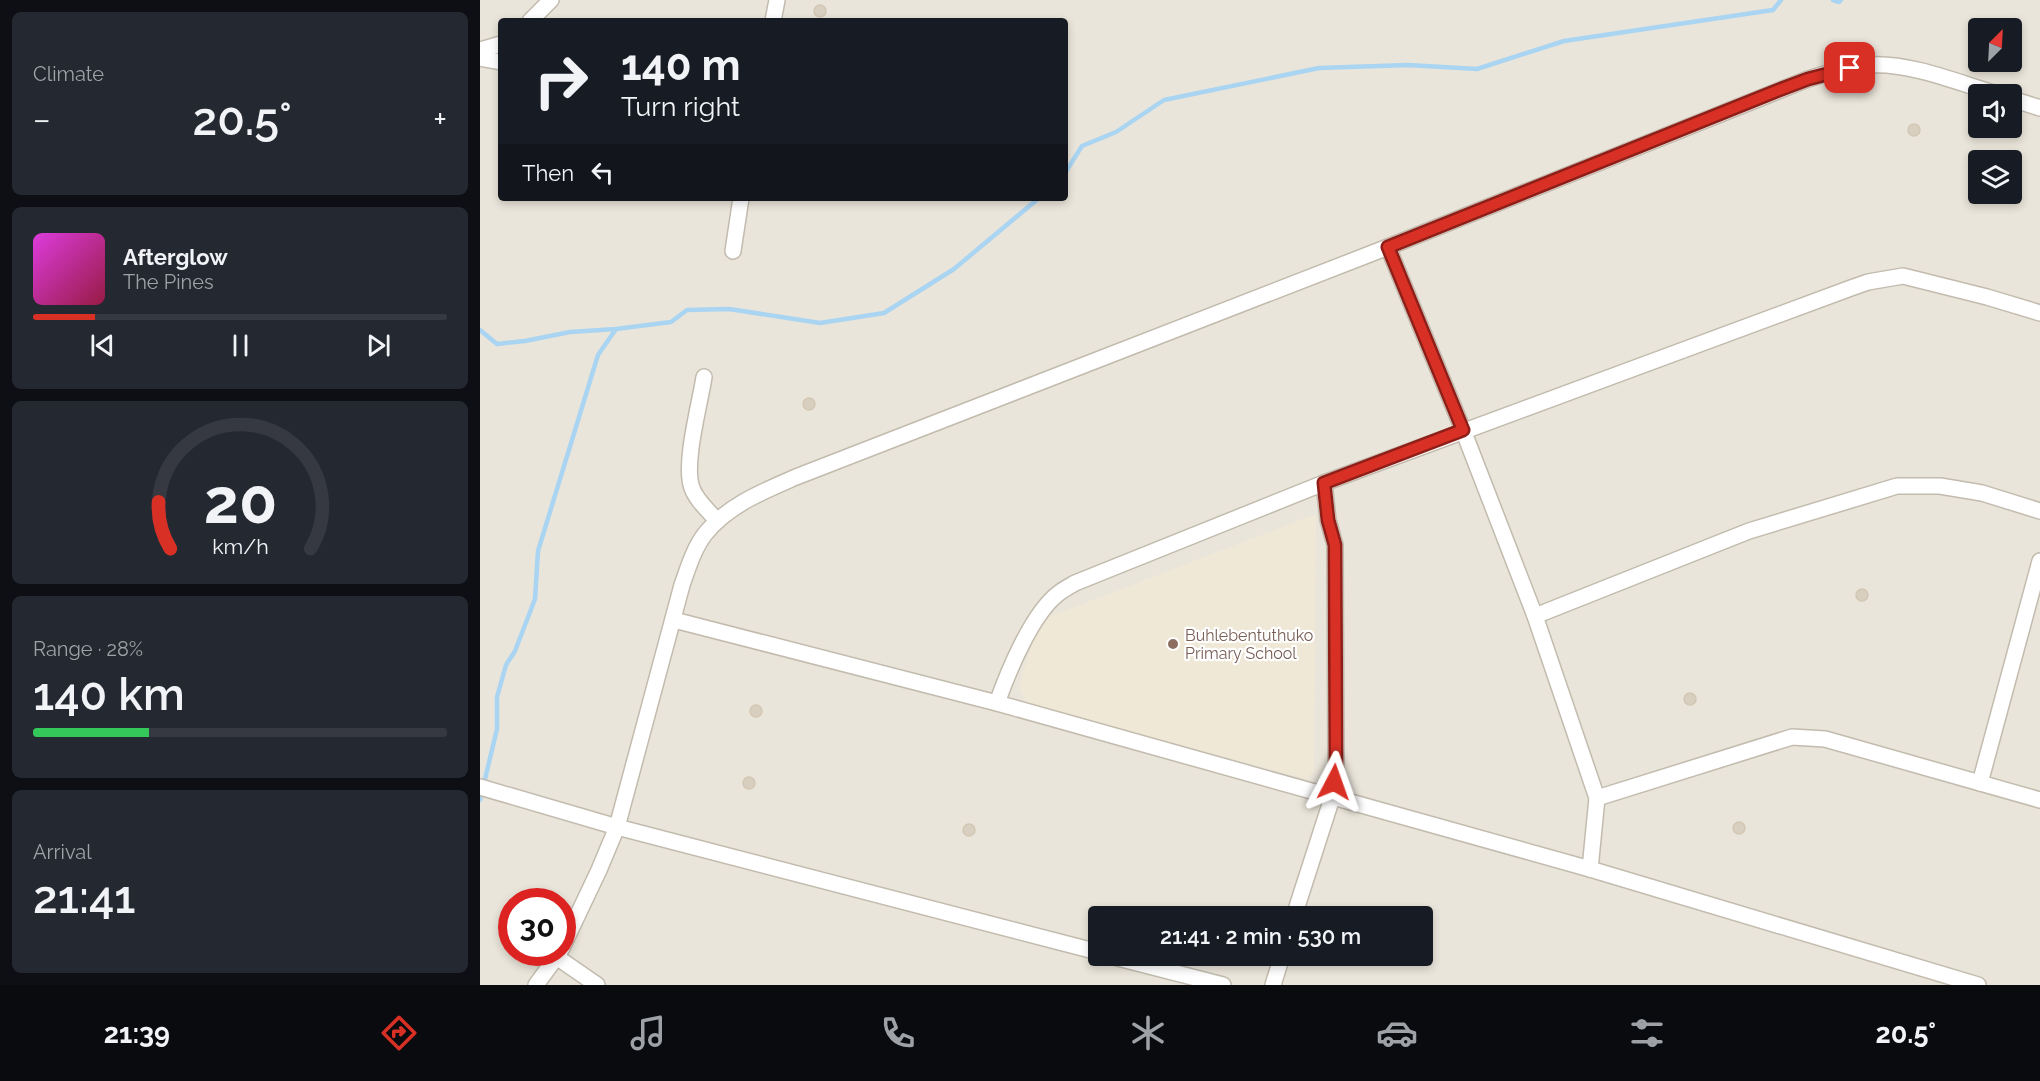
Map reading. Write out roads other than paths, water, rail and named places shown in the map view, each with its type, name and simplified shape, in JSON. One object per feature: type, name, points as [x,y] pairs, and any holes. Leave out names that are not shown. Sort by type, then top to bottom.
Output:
[{"type":"street","points":[[533,18],[551,0]]},
{"type":"street","points":[[774,18],[777,0]]},
{"type":"street","points":[[480,50],[498,45]]},
{"type":"street","points":[[480,58],[498,61]]},
{"type":"street","points":[[576,919],[617,827],[682,585],[692,557],[704,535],[717,520],[737,506],[796,477],[1388,247],[1779,90],[1827,74],[1873,65],[1923,72],[1968,85]]},
{"type":"street","points":[[2022,102],[2040,108]]},
{"type":"street","points":[[733,251],[741,201]]},
{"type":"street","points":[[1388,247],[1463,430],[1535,616],[1597,798],[1590,869]]},
{"type":"street","points":[[996,704],[1032,627],[1058,593],[1076,583],[1324,483],[1463,430],[1851,288],[1887,278],[1903,276],[1988,297],[2040,313]]},
{"type":"street","points":[[704,377],[689,477],[697,498],[717,520]]},
{"type":"street","points":[[1297,906],[1332,798],[1336,766],[1335,545],[1328,520],[1324,483]]},
{"type":"street","points":[[1535,616],[1749,531],[1897,486],[1940,486],[1982,493],[2040,511]]},
{"type":"street","points":[[1980,783],[2040,561]]},
{"type":"street","points":[[674,620],[996,704],[1590,869],[1978,985]]},
{"type":"street","points":[[1597,798],[1759,746],[1792,737],[1806,736],[1825,739],[2040,800]]},
{"type":"street","points":[[480,787],[617,827],[1088,949]]},
{"type":"street","points":[[536,985],[550,966]]},
{"type":"street","points":[[575,966],[597,985]]},
{"type":"street","points":[[1149,966],[1223,985]]},
{"type":"street","points":[[1273,985],[1279,966]]},
{"type":"waterway","points":[[1068,168],[1082,146],[1116,132],[1164,100],[1319,68],[1408,65],[1477,69],[1564,41],[1773,10],[1781,0]]},
{"type":"waterway","points":[[1833,0],[1839,2],[1841,0]]},
{"type":"waterway","points":[[480,330],[497,344],[570,332],[671,322],[687,310],[729,309],[820,323],[884,313],[954,269],[1035,201]]},
{"type":"waterway","points":[[480,800],[497,729],[497,697],[506,665],[515,651],[535,599],[538,551],[598,355],[616,329]]},
{"type":"place","name":"Buhlebentuthuko Primary School","points":[[1173,644]]}]
